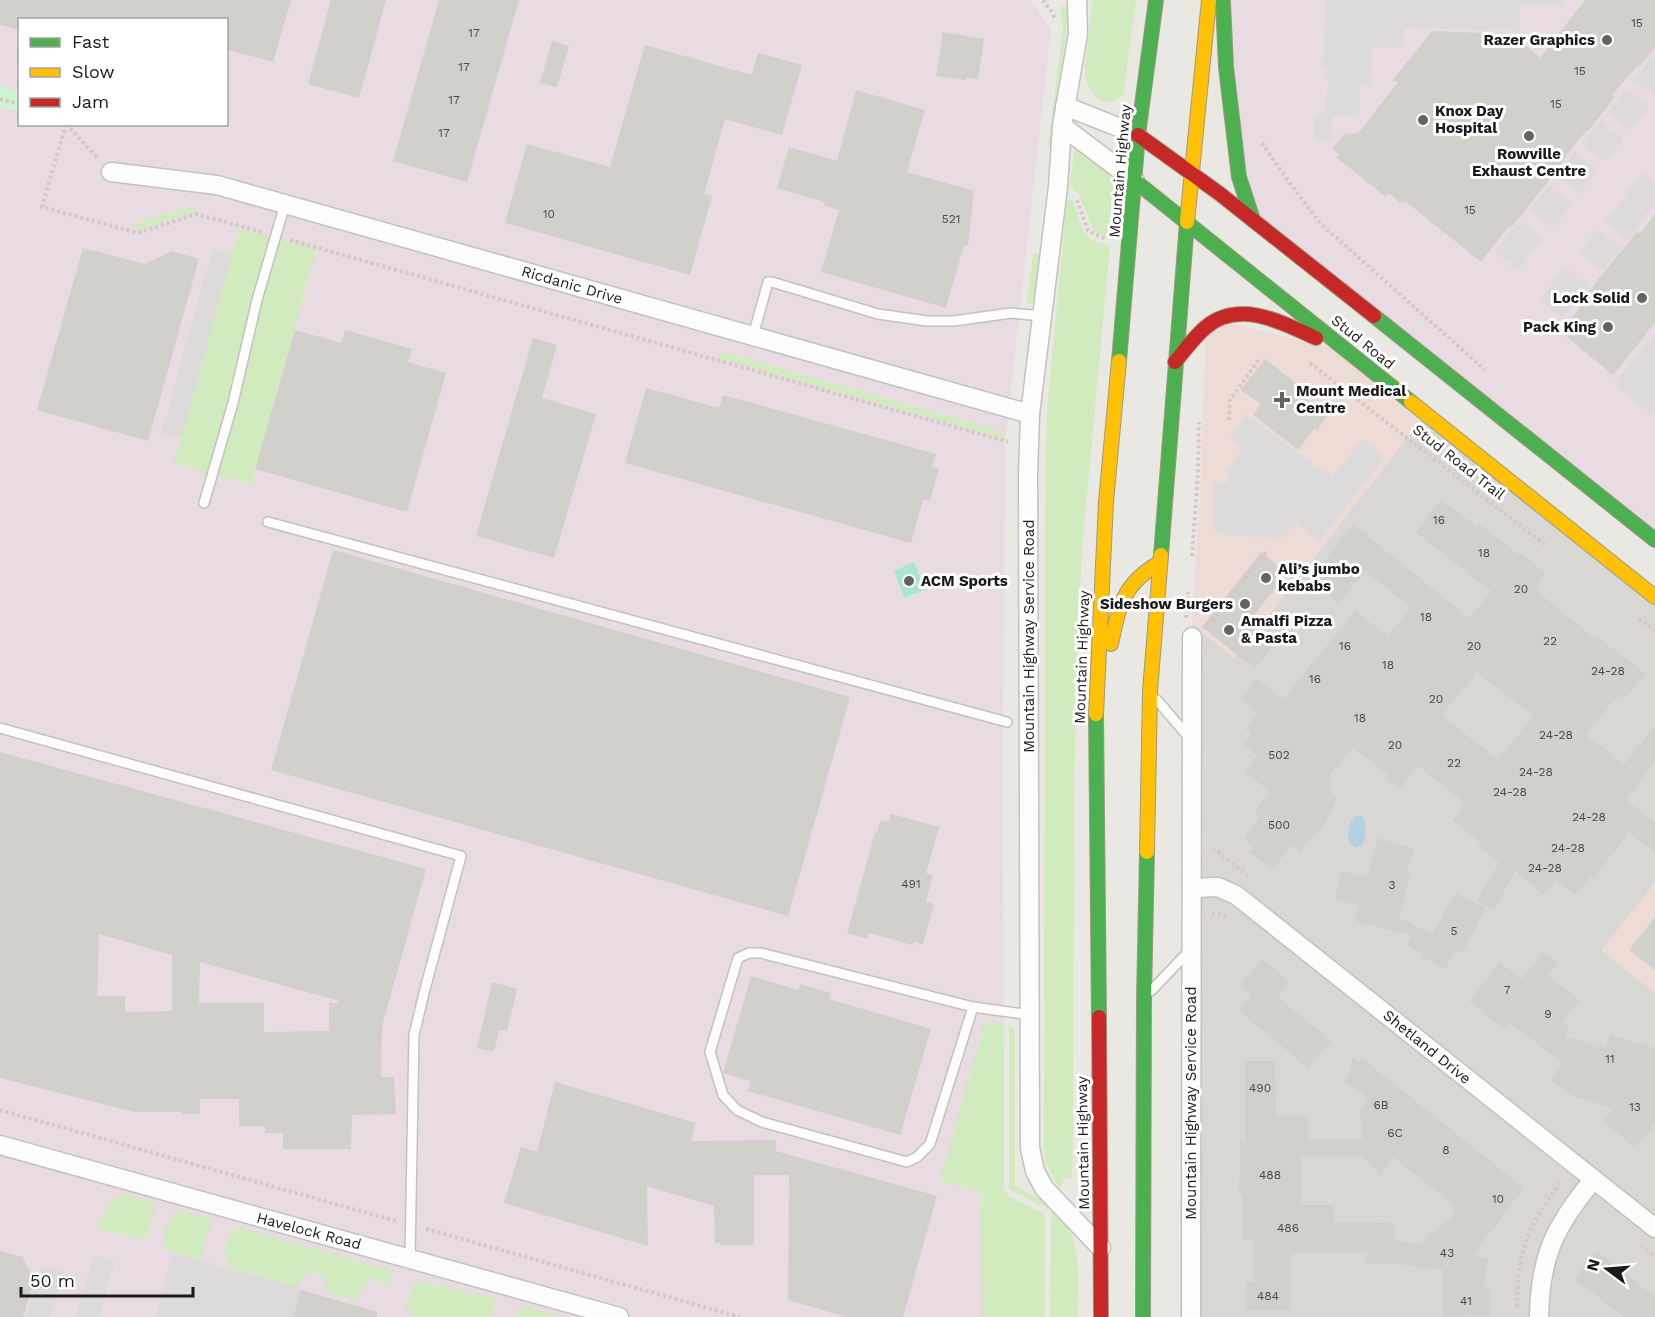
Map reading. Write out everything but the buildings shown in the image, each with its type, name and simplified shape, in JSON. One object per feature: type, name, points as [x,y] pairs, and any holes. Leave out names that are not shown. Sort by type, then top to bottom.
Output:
[{"type":"main road","name":"Mountain Highway","points":[[1101,1317],[1096,704],[1106,502],[1138,135],[1156,0]]},
{"type":"main road","points":[[1143,1317],[1144,998],[1150,691],[1191,173],[1209,0]]},
{"type":"main road","points":[[1223,0],[1226,67],[1239,177],[1254,220]]},
{"type":"main road","name":"Stud Road","points":[[1138,135],[1254,220],[1655,540]]},
{"type":"main road","name":"Stud Road","points":[[1135,181],[1655,597]]},
{"type":"main road","points":[[1175,362],[1209,324],[1227,316],[1244,314],[1269,318],[1348,352]]},
{"type":"main road","points":[[1448,398],[1453,381]]},
{"type":"main road","points":[[1456,421],[1473,450]]},
{"type":"main road","points":[[1096,704],[1126,591],[1140,574],[1159,563]]},
{"type":"street","name":"Mountain Highway Service Road","points":[[1077,0],[1078,34],[1062,126],[1056,205],[1030,414],[1028,486],[1029,1148],[1035,1171],[1044,1188],[1101,1248]]},
{"type":"street","points":[[1065,106],[1138,135]]},
{"type":"street","points":[[1062,126],[1135,181]]},
{"type":"street","name":"Ricdanic Drive","points":[[111,172],[217,185],[1030,414]]},
{"type":"street","name":"Mountain Highway Service Road","points":[[1191,1317],[1192,741],[1196,630]]},
{"type":"street","name":"Shetland Drive","points":[[1192,888],[1218,887],[1236,895],[1655,1228]]},
{"type":"street","name":"Havelock Road","points":[[0,1145],[618,1317]]},
{"type":"street","points":[[1539,1317],[1542,1275],[1550,1248],[1563,1219],[1593,1180]]},
{"type":"lane","points":[[204,503],[233,403],[256,300],[285,204]]},
{"type":"lane","points":[[753,336],[768,282],[878,314],[927,321],[954,321],[1011,313],[1043,316]]},
{"type":"lane","points":[[268,522],[1007,722]]},
{"type":"lane","points":[[1150,691],[1192,741]]},
{"type":"lane","points":[[0,728],[461,856],[414,1035],[410,1258]]},
{"type":"lane","points":[[1144,998],[1191,949]]},
{"type":"lane","points":[[973,1007],[930,1144],[917,1157],[907,1162],[762,1122],[737,1110],[723,1095],[710,1052],[738,958],[749,953],[761,953],[973,1007],[1030,1015]]},
{"type":"path","points":[[0,99],[18,104]]},
{"type":"path","points":[[65,126],[42,207],[138,233],[196,214],[1008,442]]},
{"type":"path","points":[[68,126],[111,172]]},
{"type":"path","points":[[1264,147],[1321,224],[1486,370]]},
{"type":"path","points":[[1077,197],[1088,231],[1109,241]]},
{"type":"path","points":[[1229,420],[1230,400],[1260,358]]},
{"type":"path","name":"Stud Road Trail","points":[[1310,362],[1552,551]]},
{"type":"path","points":[[1192,556],[1198,474],[1199,417]]},
{"type":"path","points":[[1186,617],[1196,630],[1267,550]]},
{"type":"path","points":[[1638,618],[1655,631]]},
{"type":"path","points":[[0,1110],[740,1317]]},
{"type":"shaded area","points":[[0,0],[1030,0],[1051,29],[1005,441],[1004,1138],[992,1148],[980,1192],[983,1317],[0,1317],[0,107],[18,112],[18,126],[228,126],[228,18],[18,18],[18,92],[0,87]]},
{"type":"shaded area","points":[[1223,0],[1655,0],[1655,540],[1254,220]]},
{"type":"shaded area","points":[[1326,0],[1564,0],[1564,6],[1520,5],[1519,31],[1404,28],[1403,48],[1372,47],[1371,86],[1360,87],[1359,116],[1332,116],[1331,141],[1314,141],[1315,114],[1326,113],[1328,70],[1323,69]]},
{"type":"shaded area","points":[[1653,56],[1655,58],[1655,96],[1634,79]]},
{"type":"shaded area","points":[[1626,89],[1649,107],[1631,130],[1608,112]]},
{"type":"shaded area","points":[[1601,120],[1624,139],[1605,162],[1582,144]]},
{"type":"shaded area","points":[[1575,152],[1598,170],[1579,194],[1557,175]]},
{"type":"shaded area","points":[[1643,173],[1655,182],[1655,205],[1647,214],[1624,196]]},
{"type":"shaded area","points":[[1549,186],[1571,204],[1553,228],[1530,209]]},
{"type":"shaded area","points":[[1624,198],[1646,216],[1628,240],[1605,221]]},
{"type":"shaded area","points":[[1520,220],[1543,238],[1518,271],[1495,252]]},
{"type":"shaded area","points":[[1598,229],[1621,248],[1603,271],[1580,252]]},
{"type":"shaded area","points":[[213,248],[232,254],[181,439],[161,434]]},
{"type":"shaded area","points":[[1565,267],[1588,286],[1563,318],[1540,300]]},
{"type":"shaded area","points":[[1217,320],[1348,352],[1426,414],[1235,659],[1192,625],[1200,496],[1206,328]]},
{"type":"shaded area","points":[[1655,333],[1655,417],[1614,384]]},
{"type":"shaded area","points":[[1246,414],[1332,477],[1362,439],[1385,457],[1319,542],[1296,523],[1284,537],[1275,538],[1225,535],[1218,534],[1215,530],[1213,521],[1214,482],[1228,483],[1228,470],[1243,448],[1229,438]]},
{"type":"shaded area","points":[[1426,414],[1655,597],[1655,883],[1602,950],[1655,993],[1655,1317],[1191,1317],[1192,625],[1235,658]]},
{"type":"shaded area","points":[[1655,883],[1655,993],[1601,950]]},
{"type":"shaded area","points":[[173,1253],[297,1287],[301,1290],[293,1317],[156,1317]]},
{"type":"shaded area","points":[[94,1255],[115,1261],[99,1317],[76,1317]]},
{"type":"shaded area","points":[[42,1264],[64,1271],[50,1317],[26,1317]]},
{"type":"green space","points":[[1093,0],[1136,0],[1123,96],[1109,102],[1098,100],[1086,82],[1085,65]]},
{"type":"green space","points":[[1062,6],[1066,6],[1068,15],[1052,147],[1048,147],[1063,26],[1060,14]]},
{"type":"green space","points":[[0,87],[18,92],[18,112],[0,107]]},
{"type":"green space","points":[[1075,147],[1100,163],[1112,182],[1114,209],[1110,236],[1094,232],[1079,195],[1070,184]]},
{"type":"green space","points":[[1072,200],[1087,235],[1092,240],[1110,245],[1082,549],[1074,793],[1072,1178],[1063,1179],[1062,1188],[1058,1186],[1045,1161],[1044,1136],[1045,512],[1047,411],[1067,201]]},
{"type":"green space","points":[[193,206],[197,211],[138,230],[131,228],[139,222]]},
{"type":"green space","points":[[239,228],[316,250],[251,485],[174,463]]},
{"type":"green space","points":[[1040,252],[1034,304],[1027,303],[1033,254]]},
{"type":"green space","points":[[722,353],[994,429],[1005,439],[716,357]]},
{"type":"green space","name":"ACM Sports","points":[[914,562],[922,581],[926,579],[929,588],[904,598],[894,571]]},
{"type":"green space","points":[[985,1021],[1003,1025],[1004,1189],[1009,1197],[1043,1213],[1045,1217],[1045,1317],[983,1317],[980,1192],[940,1181]]},
{"type":"green space","points":[[1009,1024],[1015,1031],[1015,1185],[1043,1201],[1057,1213],[1067,1225],[1077,1253],[1078,1317],[1050,1317],[1051,1209],[1046,1209],[1046,1205],[1040,1205],[1009,1189]]},
{"type":"green space","points":[[123,1194],[155,1203],[146,1240],[95,1228],[110,1204]]},
{"type":"green space","points":[[180,1211],[210,1219],[211,1223],[199,1260],[163,1248],[170,1221]]},
{"type":"green space","points":[[240,1228],[391,1270],[393,1273],[389,1286],[369,1278],[355,1300],[326,1291],[325,1280],[311,1272],[302,1277],[297,1287],[232,1269],[226,1258],[225,1245],[233,1229]]},
{"type":"green space","points":[[419,1281],[494,1298],[496,1302],[491,1317],[411,1317],[413,1310],[406,1308],[411,1290]]},
{"type":"green space","points":[[525,1307],[560,1317],[516,1317],[518,1308]]},
{"type":"water","points":[[1355,816],[1362,816],[1366,826],[1362,845],[1356,848],[1350,844],[1349,837],[1350,825]]},
{"type":"traffic: fast","points":[[1119,361],[1138,135],[1156,0]]},
{"type":"traffic: fast","points":[[1223,2],[1226,67],[1239,177],[1253,220]]},
{"type":"traffic: fast","points":[[1135,181],[1411,402]]},
{"type":"traffic: fast","points":[[1161,555],[1187,222]]},
{"type":"traffic: fast","points":[[1374,316],[1655,540]]},
{"type":"traffic: fast","points":[[1096,714],[1099,1017]]},
{"type":"traffic: fast","points":[[1143,1317],[1147,852]]},
{"type":"traffic: slow","points":[[1187,222],[1209,0]]},
{"type":"traffic: slow","points":[[1096,714],[1106,502],[1119,361]]},
{"type":"traffic: slow","points":[[1411,402],[1655,597]]},
{"type":"traffic: slow","points":[[1147,852],[1150,691],[1161,555]]},
{"type":"traffic: slow","points":[[1111,644],[1124,597],[1137,579],[1159,563]]},
{"type":"traffic: jam","points":[[1138,135],[1220,194],[1374,316]]},
{"type":"traffic: jam","points":[[1175,362],[1206,327],[1219,319],[1233,315],[1261,316],[1316,338]]},
{"type":"traffic: jam","points":[[1099,1017],[1101,1317]]},
{"type":"place","name":"Razer Graphics","points":[[1607,40]]},
{"type":"place","name":"Knox Day Hospital","points":[[1423,120]]},
{"type":"place","name":"Rowville Exhaust Centre","points":[[1529,136]]},
{"type":"place","name":"Lock Solid","points":[[1642,298]]},
{"type":"place","name":"Pack King","points":[[1608,327]]},
{"type":"place","name":"Mount Medical Centre","points":[[1282,400]]},
{"type":"place","name":"Ali’s jumbo kebabs","points":[[1266,578]]},
{"type":"place","name":"ACM Sports","points":[[909,581]]},
{"type":"place","name":"Sideshow Burgers","points":[[1245,604]]},
{"type":"place","name":"Amalfi Pizza & Pasta","points":[[1229,630]]}]
